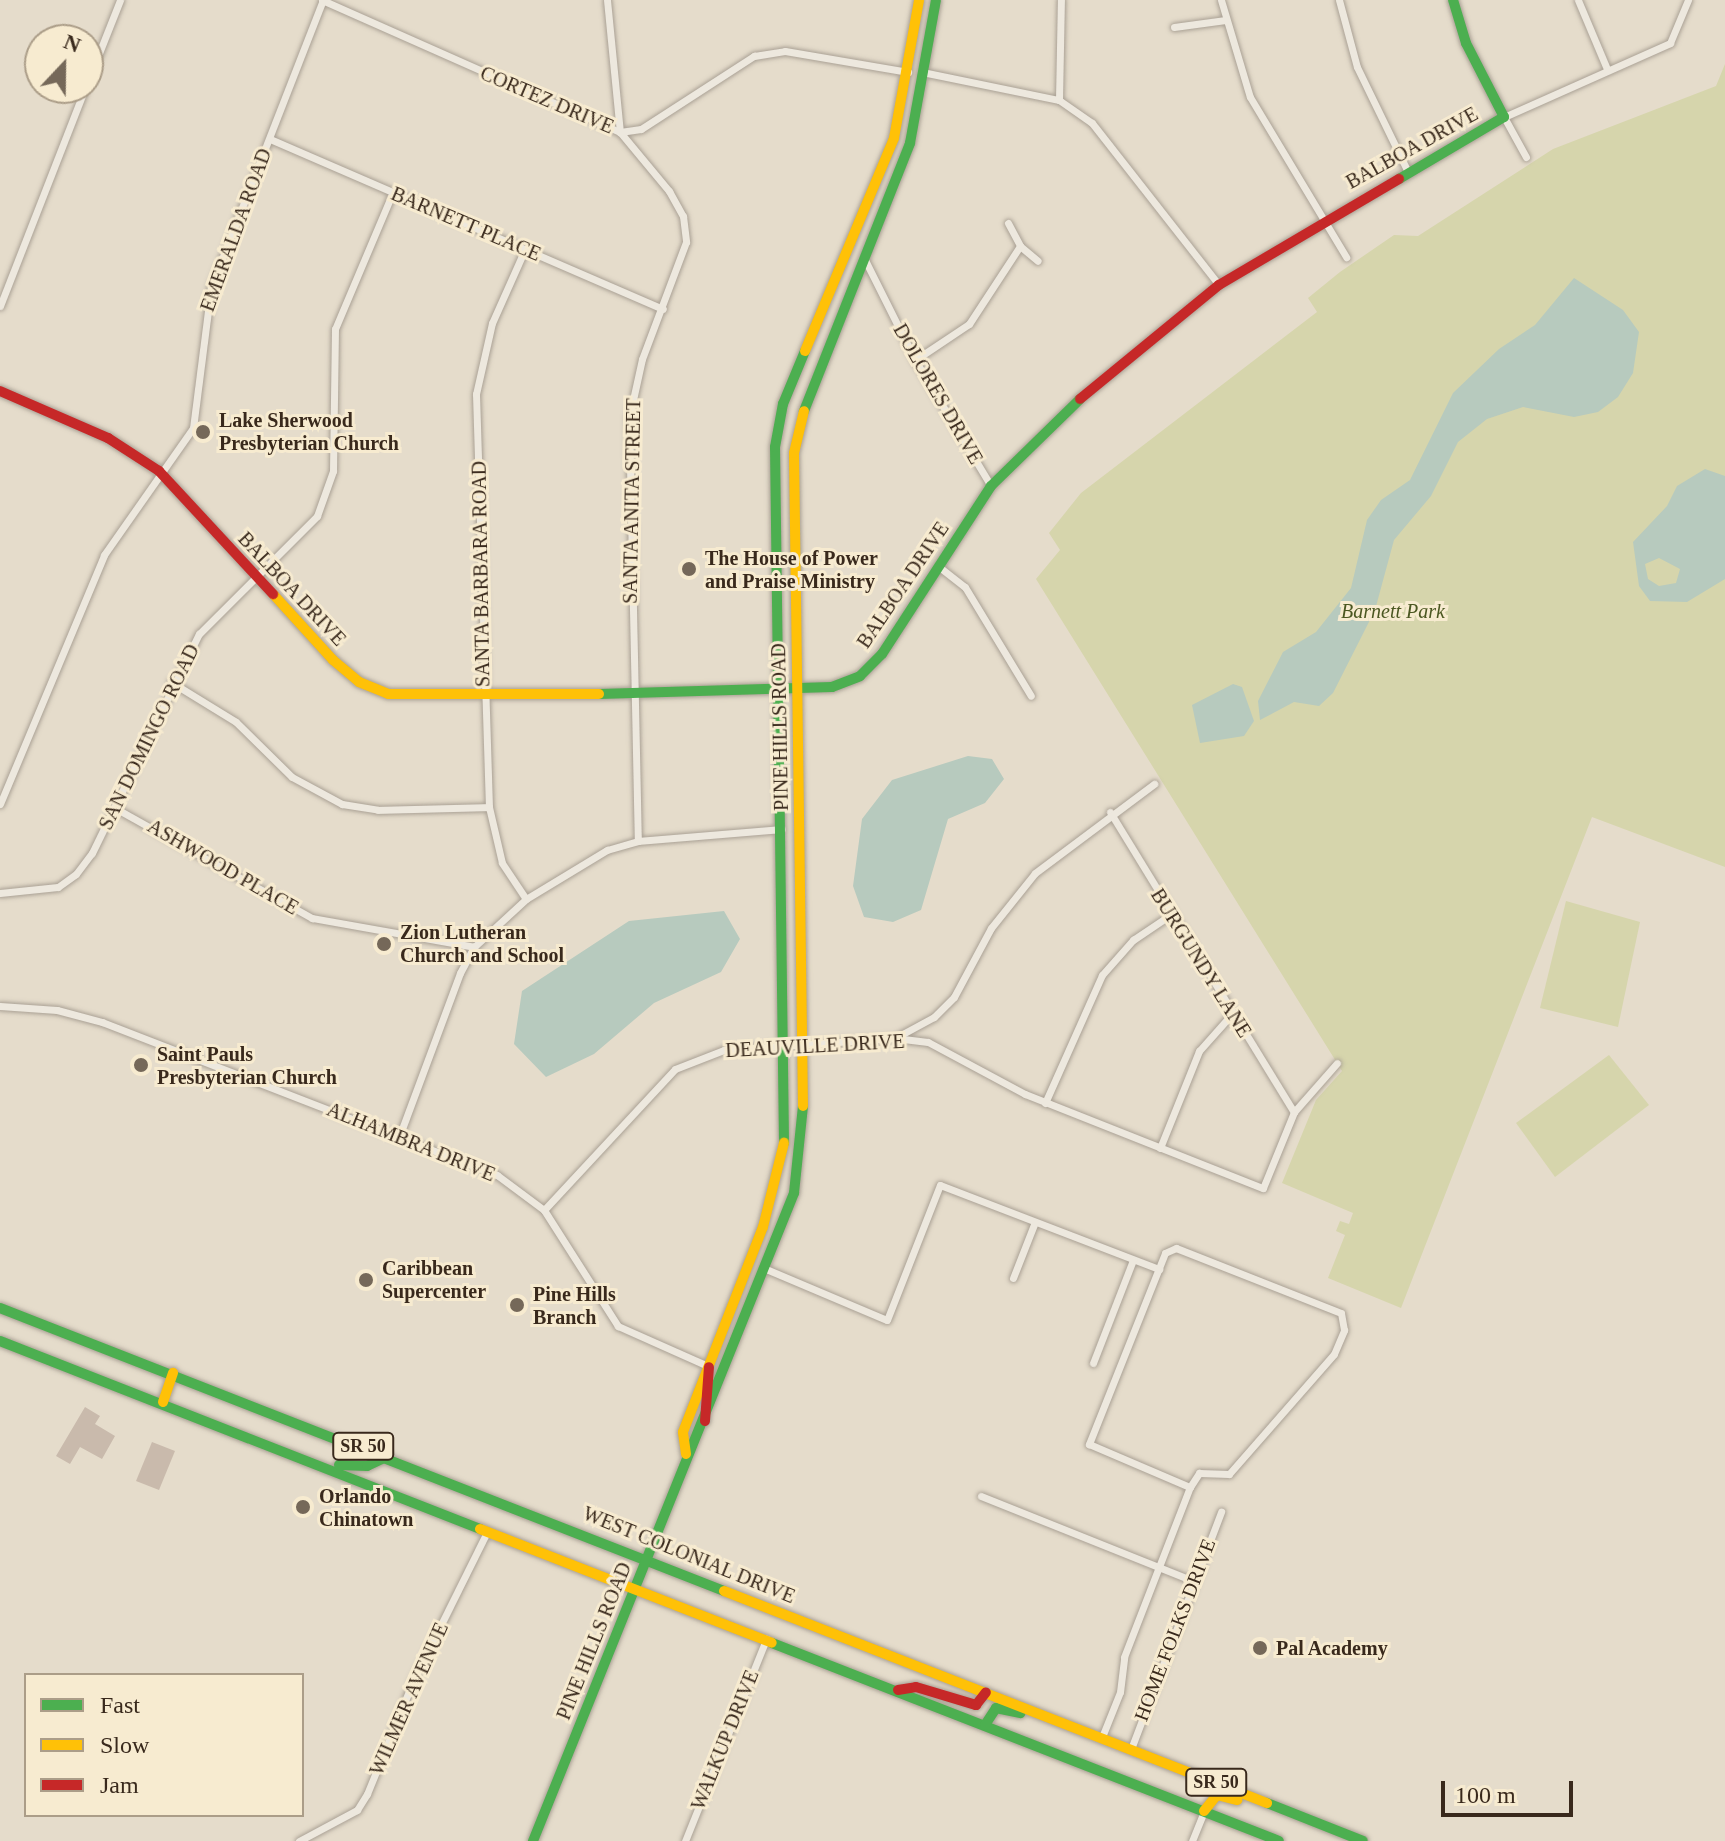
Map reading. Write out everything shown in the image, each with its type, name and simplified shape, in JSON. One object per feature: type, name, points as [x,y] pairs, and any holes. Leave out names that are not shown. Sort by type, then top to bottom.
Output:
[{"type":"main road","name":"PINE HILLS ROAD","points":[[686,1454],[683,1432],[776,1187],[786,1116],[775,474],[783,404],[880,177],[908,72],[919,0]]},
{"type":"main road","name":"PINE HILLS ROAD","points":[[533,1841],[686,1454],[706,1423],[766,1269],[800,1159],[803,1043],[798,688],[799,418],[910,143],[927,73],[936,0]]},
{"type":"main road","points":[[1453,0],[1466,43],[1504,117]]},
{"type":"main road","name":"BALBOA DRIVE","points":[[0,391],[108,438],[159,471],[256,577],[359,682],[388,694],[484,697],[832,687],[860,676],[882,654],[991,486],[1043,429],[1219,285],[1320,221],[1504,117]]},
{"type":"main road","name":"WEST COLONIAL DRIVE","points":[[0,1308],[647,1557],[1363,1841]]},
{"type":"main road","points":[[0,1315],[43,1324]]},
{"type":"main road","name":"SR 50","points":[[0,1341],[488,1528],[1279,1841]]},
{"type":"main road","points":[[706,1423],[708,1366]]},
{"type":"main road","points":[[163,1402],[173,1373]]},
{"type":"main road","points":[[311,1460],[367,1466],[388,1456]]},
{"type":"main road","points":[[898,1690],[916,1687],[976,1705],[986,1692]]},
{"type":"main road","points":[[985,1725],[996,1708],[1044,1723],[1063,1722]]},
{"type":"main road","points":[[1204,1811],[1217,1795],[1274,1814],[1286,1810]]},
{"type":"street","points":[[104,40],[120,0]]},
{"type":"street","name":"CORTEZ DRIVE","points":[[323,0],[620,132],[641,129],[754,56],[785,51],[908,72]]},
{"type":"street","name":"EMERALDA ROAD","points":[[0,804],[104,555],[159,471],[193,428],[211,287],[323,0]]},
{"type":"street","points":[[607,0],[620,132]]},
{"type":"street","points":[[1059,100],[1061,0]]},
{"type":"street","points":[[1221,0],[1250,97],[1320,221],[1346,257]]},
{"type":"street","points":[[1339,0],[1357,67],[1408,172]]},
{"type":"street","points":[[1578,0],[1607,69]]},
{"type":"street","name":"BALBOA DRIVE","points":[[1504,117],[1670,43],[1681,26],[1688,0]]},
{"type":"street","points":[[1174,27],[1226,20]]},
{"type":"street","points":[[927,73],[1059,100],[1115,147],[1219,285]]},
{"type":"street","points":[[0,306],[79,104]]},
{"type":"street","points":[[1504,117],[1526,157]]},
{"type":"street","name":"SANTA ANITA STREET","points":[[620,132],[683,216],[686,242],[634,385],[629,418],[631,692],[638,841]]},
{"type":"street","name":"BARNETT PLACE","points":[[270,139],[663,309]]},
{"type":"street","name":"SAN DOMINGO ROAD","points":[[0,893],[58,887],[92,853],[171,682],[213,616],[317,516],[330,490],[335,329],[393,192]]},
{"type":"street","points":[[1008,223],[1020,246],[1038,261]]},
{"type":"street","points":[[915,360],[969,324],[1020,246]]},
{"type":"street","name":"SANTA BARBARA ROAD","points":[[525,249],[492,323],[476,394],[489,807],[502,863],[526,899]]},
{"type":"street","name":"DOLORES DRIVE","points":[[864,258],[915,360],[991,486]]},
{"type":"street","points":[[938,566],[965,587],[1031,696]]},
{"type":"street","points":[[171,682],[236,722],[292,777],[342,804],[378,810],[489,807]]},
{"type":"street","points":[[895,1038],[934,1017],[954,997],[1010,901],[1110,812],[1154,784]]},
{"type":"street","name":"ASHWOOD PLACE","points":[[115,808],[312,918],[474,947]]},
{"type":"street","name":"BURGUNDY LANE","points":[[1110,812],[1170,915],[1294,1112]]},
{"type":"street","points":[[399,1137],[474,947],[526,899],[607,850],[638,841],[781,829]]},
{"type":"street","points":[[1045,1103],[1102,975],[1133,940],[1170,915]]},
{"type":"street","name":"ALHAMBRA DRIVE","points":[[0,1006],[57,1010],[102,1022],[497,1175],[544,1210],[618,1326],[708,1366]]},
{"type":"street","points":[[1160,1148],[1199,1051],[1232,1014]]},
{"type":"street","name":"DEAUVILLE DRIVE","points":[[544,1210],[675,1069],[724,1050],[895,1038],[958,1053],[1045,1103],[1263,1188],[1294,1112]]},
{"type":"street","points":[[1294,1112],[1337,1063]]},
{"type":"street","points":[[766,1269],[887,1320],[940,1185],[1159,1269]]},
{"type":"street","points":[[1013,1278],[1035,1222]]},
{"type":"street","points":[[1102,1737],[1159,1567],[1190,1487],[1199,1473],[1229,1474],[1334,1354],[1344,1330],[1341,1313],[1176,1248],[1165,1253],[1089,1444],[1190,1487]]},
{"type":"street","points":[[1093,1363],[1133,1260]]},
{"type":"street","points":[[981,1496],[1193,1581]]},
{"type":"street","name":"HOME FOLKS DRIVE","points":[[1131,1749],[1221,1512]]},
{"type":"street","name":"WILMER AVENUE","points":[[299,1841],[357,1810],[367,1794],[488,1528]]},
{"type":"street","name":"WALKUP DRIVE","points":[[685,1841],[766,1638]]},
{"type":"street","points":[[1192,1841],[1204,1811]]},
{"type":"green space","name":"Barnett Park","points":[[1725,64],[1725,867],[1592,817],[1401,1308],[1328,1278],[1345,1235],[1336,1231],[1340,1221],[1349,1224],[1353,1213],[1282,1183],[1316,1100],[1342,1071],[1036,579],[1060,550],[1049,533],[1081,493],[1317,312],[1308,298],[1340,272],[1394,235],[1418,236],[1553,149],[1716,86]]},
{"type":"green space","points":[[1566,901],[1640,922],[1618,1027],[1540,1008]]},
{"type":"green space","points":[[1609,1055],[1649,1105],[1555,1177],[1516,1123]]},
{"type":"shaded area","points":[[1574,278],[1623,310],[1639,332],[1633,373],[1618,397],[1598,412],[1574,417],[1523,407],[1487,419],[1458,442],[1431,496],[1394,540],[1375,610],[1333,693],[1319,706],[1294,702],[1260,720],[1258,701],[1283,652],[1316,632],[1351,588],[1367,520],[1381,500],[1410,480],[1453,393],[1499,349],[1535,325]]},
{"type":"shaded area","points":[[1705,469],[1725,476],[1725,579],[1687,602],[1650,601],[1639,586],[1633,542],[1667,506],[1677,486]],"holes":[[[1659,558],[1680,569],[1676,583],[1659,586],[1648,579],[1645,564]]]},
{"type":"shaded area","points":[[1233,684],[1242,687],[1254,721],[1244,736],[1200,743],[1192,705]]},
{"type":"shaded area","points":[[968,756],[992,759],[1004,779],[985,803],[948,819],[921,910],[893,922],[864,917],[853,886],[862,819],[892,780]]},
{"type":"shaded area","points":[[724,911],[740,939],[721,972],[654,1003],[594,1054],[546,1077],[514,1044],[522,991],[629,921]]},
{"type":"building","points":[[85,1407],[100,1416],[95,1424],[115,1436],[102,1459],[80,1447],[70,1464],[56,1456]]},
{"type":"building","points":[[152,1442],[175,1451],[159,1490],[136,1481]]},
{"type":"traffic: fast","points":[[804,411],[910,143],[936,0]]},
{"type":"traffic: fast","points":[[1399,179],[1504,117],[1466,43],[1453,0]]},
{"type":"traffic: fast","points":[[784,1143],[775,447],[783,404],[805,351]]},
{"type":"traffic: fast","points":[[599,694],[832,687],[860,676],[882,654],[991,486],[1080,399]]},
{"type":"traffic: fast","points":[[533,1841],[794,1193],[803,1106]]},
{"type":"traffic: fast","points":[[0,1308],[724,1591]]},
{"type":"traffic: fast","points":[[0,1341],[480,1529]]},
{"type":"traffic: fast","points":[[339,1465],[367,1466],[388,1456]]},
{"type":"traffic: fast","points":[[772,1643],[1279,1841]]},
{"type":"traffic: fast","points":[[985,1725],[996,1708],[1020,1713]]},
{"type":"traffic: fast","points":[[1267,1803],[1363,1841]]},
{"type":"traffic: slow","points":[[805,351],[894,138],[919,0]]},
{"type":"traffic: slow","points":[[803,1106],[794,453],[804,411]]},
{"type":"traffic: slow","points":[[273,594],[333,660],[359,682],[388,694],[599,694]]},
{"type":"traffic: slow","points":[[686,1454],[683,1432],[763,1227],[784,1143]]},
{"type":"traffic: slow","points":[[163,1402],[173,1373]]},
{"type":"traffic: slow","points":[[480,1529],[772,1643]]},
{"type":"traffic: slow","points":[[724,1591],[1267,1803]]},
{"type":"traffic: slow","points":[[1204,1811],[1217,1795],[1237,1800]]},
{"type":"traffic: jam","points":[[1080,399],[1219,285],[1399,179]]},
{"type":"traffic: jam","points":[[0,391],[108,438],[159,471],[273,594]]},
{"type":"traffic: jam","points":[[705,1421],[709,1367]]},
{"type":"traffic: jam","points":[[898,1690],[916,1687],[976,1705],[986,1692]]},
{"type":"place","name":"Lake Sherwood Presbyterian Church","points":[[203,432]]},
{"type":"place","name":"The House of Power and Praise Ministry","points":[[689,569]]},
{"type":"place","name":"Zion Lutheran Church and School","points":[[384,944]]},
{"type":"place","name":"Saint Pauls Presbyterian Church","points":[[141,1065]]},
{"type":"place","name":"Caribbean Supercenter","points":[[366,1280]]},
{"type":"place","name":"Pine Hills Branch","points":[[517,1305]]},
{"type":"place","name":"Orlando Chinatown","points":[[303,1507]]},
{"type":"place","name":"Pal Academy","points":[[1260,1648]]}]
